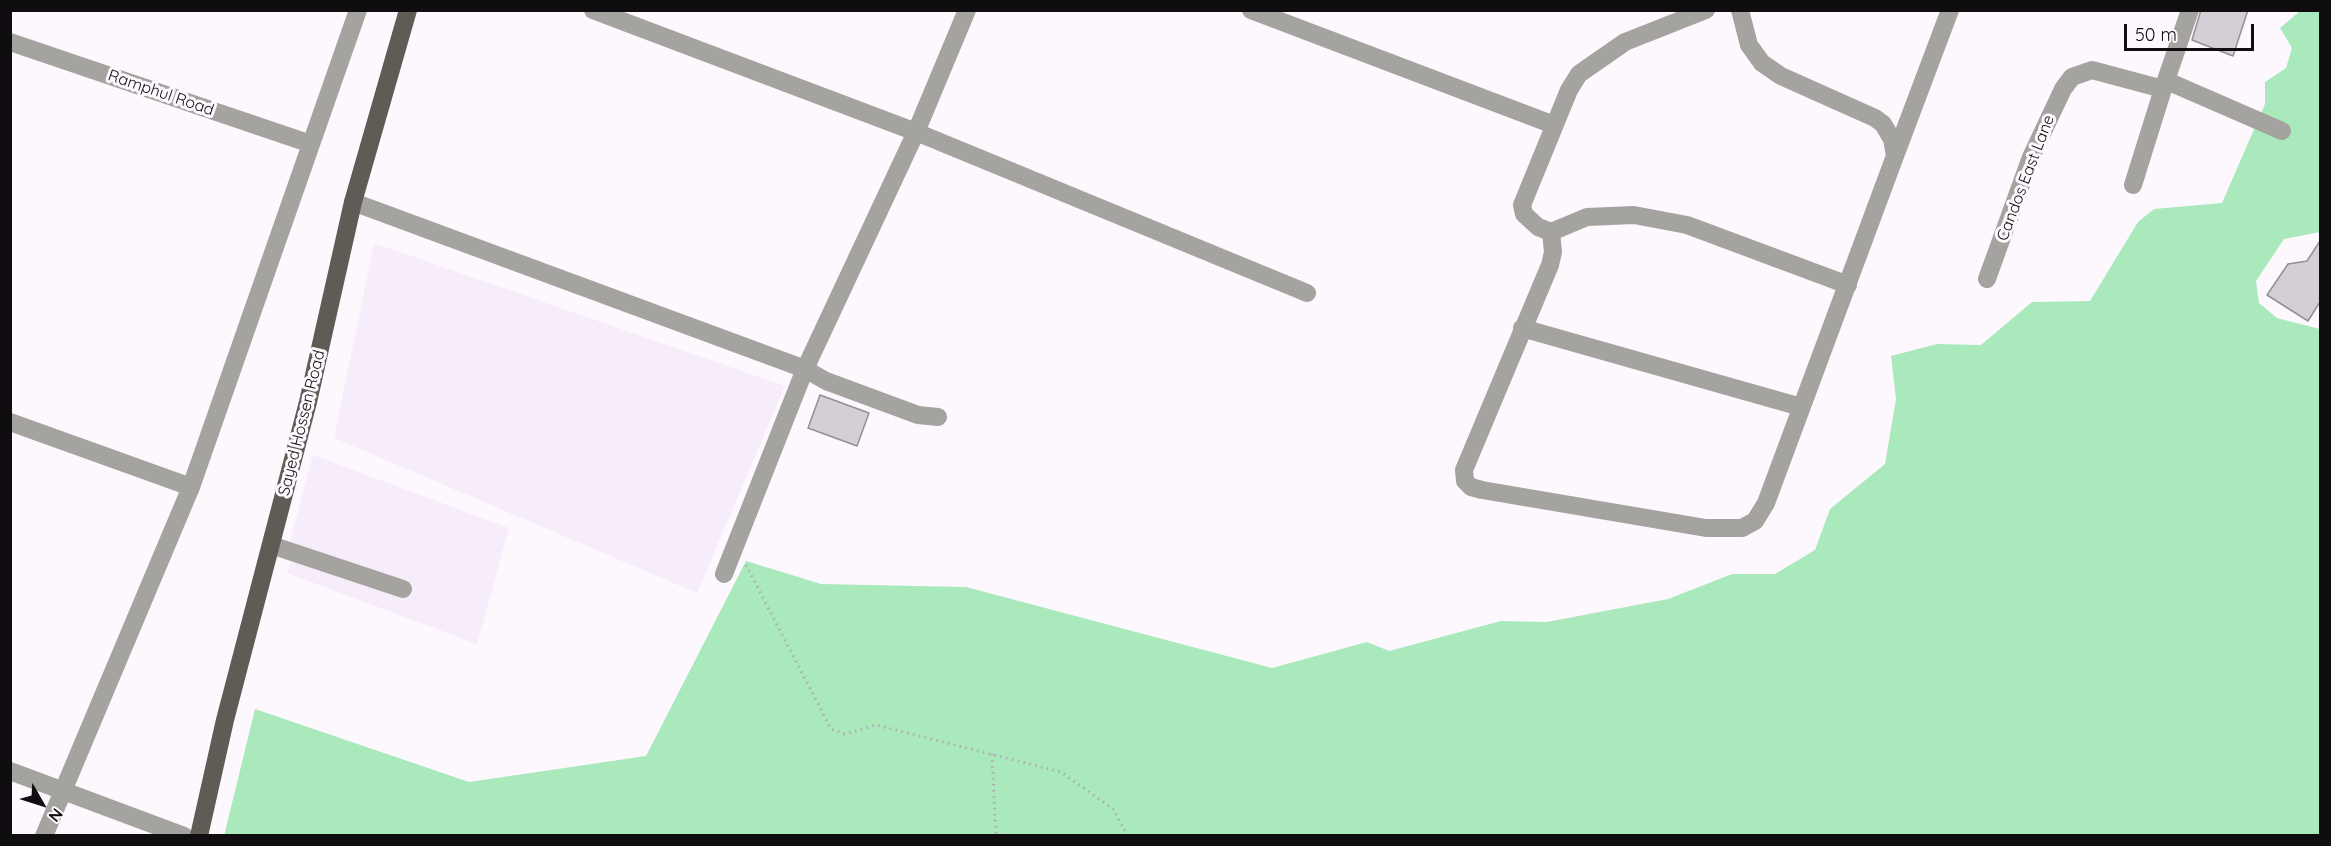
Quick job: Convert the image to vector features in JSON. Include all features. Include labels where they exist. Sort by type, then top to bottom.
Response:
[{"type":"main road","name":"Sayed Hossen Road","points":[[199,836],[225,720],[308,402],[353,202],[408,10]]},
{"type":"street","points":[[44,836],[191,488],[358,10]]},
{"type":"street","points":[[594,10],[916,132],[1307,293]]},
{"type":"street","points":[[724,574],[805,369],[916,132],[967,10]]},
{"type":"street","points":[[1251,10],[1554,125]]},
{"type":"street","points":[[1706,10],[1625,42],[1598,59],[1579,75],[1554,125],[1522,205],[1528,221],[1551,232],[1587,217],[1634,215],[1687,225],[1848,285]]},
{"type":"street","points":[[1740,10],[1749,45],[1762,63],[1781,76],[1875,118],[1883,124],[1892,139],[1895,156]]},
{"type":"street","points":[[1551,232],[1553,252],[1551,265],[1522,328],[1464,470],[1465,481],[1471,488],[1706,528],[1742,528],[1755,521],[1766,503],[1950,10]]},
{"type":"street","points":[[2133,185],[2190,10]]},
{"type":"street","name":"Ramphul Road","points":[[10,42],[311,144]]},
{"type":"street","name":"Candos East Lane","points":[[1987,279],[2031,157],[2063,89],[2072,77],[2092,70],[2165,85],[2282,131]]},
{"type":"street","points":[[353,202],[805,369],[826,381],[877,400],[918,415],[938,417]]},
{"type":"street","points":[[1522,328],[1800,407]]},
{"type":"street","points":[[10,422],[191,488]]},
{"type":"street","points":[[271,545],[403,589]]},
{"type":"street","points":[[10,771],[184,836]]},
{"type":"path","points":[[735,545],[831,729],[845,734],[876,725],[1061,772],[1113,809],[1128,836]]},
{"type":"path","points":[[992,754],[996,836]]},
{"type":"shaded area","points":[[374,243],[785,386],[697,593],[334,438]]},
{"type":"shaded area","points":[[313,455],[509,528],[477,644],[287,573],[298,545],[290,541]]},
{"type":"green space","points":[[2300,11],[2320,11],[2320,232],[2284,239],[2256,281],[2259,303],[2277,318],[2320,329],[2320,835],[224,836],[255,709],[469,782],[646,756],[746,561],[821,584],[966,587],[1272,668],[1367,642],[1389,651],[1501,621],[1547,622],[1668,599],[1732,574],[1775,574],[1815,550],[1830,509],[1885,464],[1896,399],[1891,356],[1937,344],[1981,345],[2032,302],[2090,301],[2138,222],[2154,209],[2222,203],[2265,104],[2265,82],[2286,68],[2292,48],[2280,28]]},
{"type":"building","points":[[2201,10],[2248,10],[2233,56],[2192,40]]},
{"type":"building","points":[[2320,241],[2320,302],[2308,321],[2267,295],[2288,264],[2307,261]]},
{"type":"building","points":[[820,395],[869,413],[857,446],[808,428]]}]
